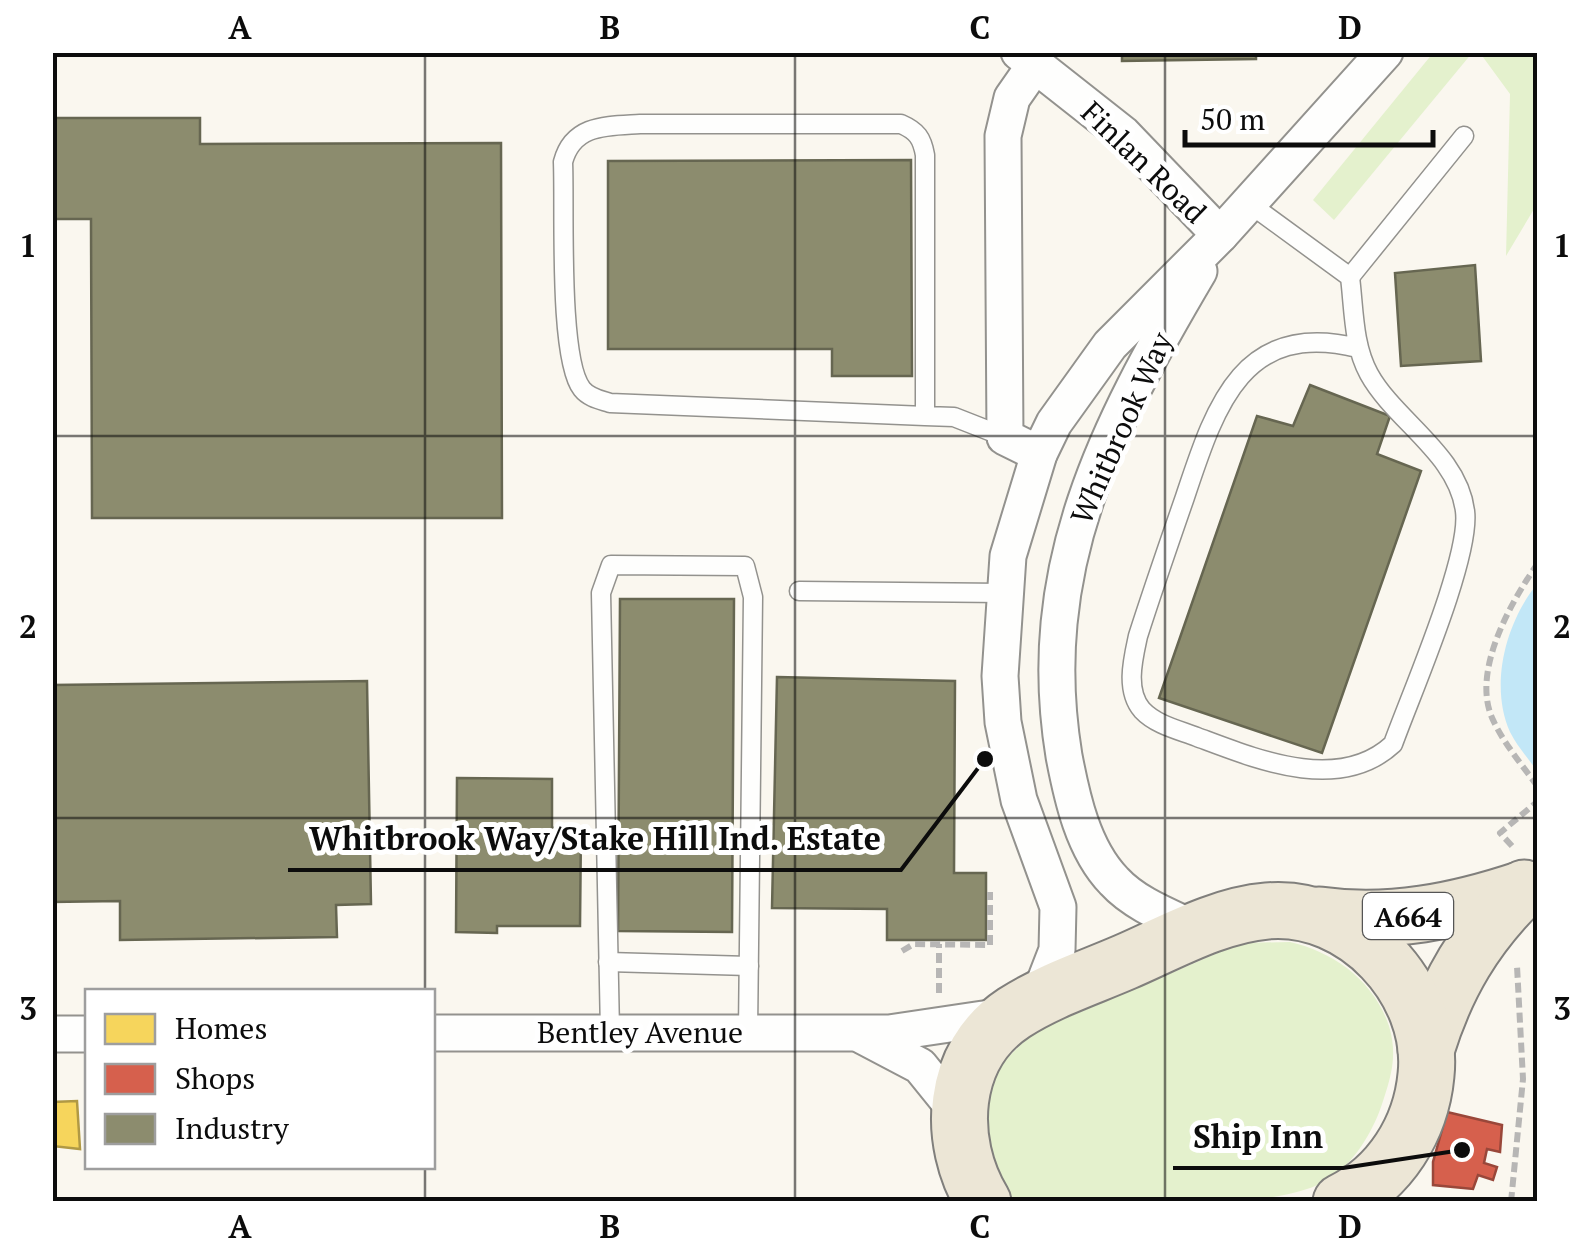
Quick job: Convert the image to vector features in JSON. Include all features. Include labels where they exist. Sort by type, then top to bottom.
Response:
[{"type":"main road","name":"A664","points":[[1291,911],[1338,918],[1416,915],[1478,904],[1524,871]]},
{"type":"main road","name":"A664","points":[[1426,1050],[1440,1004],[1461,962],[1524,871]]},
{"type":"main road","points":[[963,1169],[976,1055],[1024,1007],[1239,916],[1291,911],[1325,920],[1356,935],[1383,957],[1404,984],[1419,1016],[1426,1050],[1424,1095],[1399,1153],[1376,1179],[1341,1202]]},
{"type":"main road","points":[[1414,1124],[1414,1202]]},
{"type":"street","name":"Whitbrook Way","points":[[1024,1007],[1057,950],[1059,920],[1054,886],[1034,842],[1010,763],[1000,676],[1004,593],[1017,518],[1038,454],[1054,423],[1110,345],[1250,204],[1385,52]]},
{"type":"street","name":"Finlan Road","points":[[1027,59],[1123,134],[1220,235]]},
{"type":"street","points":[[1027,59],[1003,136],[1005,437],[1038,454]]},
{"type":"street","name":"Whitbrook Way","points":[[1198,931],[1128,894],[1098,860],[1070,785],[1055,675],[1056,626],[1074,530],[1090,482],[1162,334],[1220,235]]},
{"type":"street","name":"Bentley Avenue","points":[[435,1033],[930,1030],[1024,1007]]},
{"type":"street","points":[[848,1032],[900,1052],[932,1077],[963,1169]]},
{"type":"street","points":[[52,1034],[85,1034]]},
{"type":"lane","points":[[925,416],[926,154],[913,129],[901,124],[640,124],[600,127],[572,141],[564,162],[568,326],[582,390],[610,403],[954,418],[1005,437]]},
{"type":"lane","points":[[1358,348],[1331,341],[1296,342],[1249,368],[1225,394],[1212,414],[1131,667],[1136,700],[1160,723],[1246,755],[1314,770],[1361,764],[1378,758],[1392,744],[1462,550],[1466,514],[1461,493],[1448,470],[1370,377],[1358,348],[1350,277],[1464,136]]},
{"type":"lane","points":[[1250,204],[1350,277]]},
{"type":"lane","points":[[610,1032],[601,593],[611,565],[745,566],[752,597],[748,1032]]},
{"type":"lane","points":[[800,591],[1004,593]]},
{"type":"lane","points":[[608,962],[749,966]]},
{"type":"path","points":[[1538,563],[1498,629],[1488,676],[1492,719],[1538,787]]},
{"type":"path","points":[[1524,871],[1500,832],[1538,801]]},
{"type":"path","points":[[902,951],[914,944],[990,945],[990,892]]},
{"type":"path","points":[[939,944],[940,980]]},
{"type":"path","points":[[1511,1202],[1524,1078],[1517,966]]},
{"type":"green space","points":[[1433,53],[1472,53],[1334,220],[1313,200]]},
{"type":"green space","points":[[1480,53],[1537,53],[1537,204],[1506,256],[1510,94]]},
{"type":"green space","points":[[1290,942],[1337,961],[1363,982],[1382,1010],[1392,1037],[1393,1057],[1385,1096],[1367,1137],[1346,1165],[1329,1179],[1302,1191],[1266,1198],[1177,1204],[1013,1201],[989,1172],[982,1129],[993,1072],[1034,1032],[1241,943]]},
{"type":"water","points":[[1537,584],[1537,771],[1510,732],[1504,714],[1501,675],[1509,635]]},
{"type":"building: Homes","points":[[77,1101],[80,1149],[52,1146],[52,1102]]},
{"type":"building: Shops","points":[[1447,1112],[1502,1125],[1500,1152],[1487,1149],[1484,1163],[1497,1167],[1493,1180],[1478,1175],[1473,1189],[1433,1185],[1433,1162]]},
{"type":"building: Industry","points":[[1122,52],[1256,52],[1256,59],[1122,61]]},
{"type":"building: Industry","points":[[52,118],[200,118],[200,144],[501,143],[502,518],[92,518],[91,219],[52,219]]},
{"type":"building: Industry","points":[[911,160],[912,376],[832,376],[832,349],[608,349],[608,161]]},
{"type":"building: Industry","points":[[1475,265],[1481,361],[1401,366],[1395,273]]},
{"type":"building: Industry","points":[[1310,385],[1390,416],[1377,454],[1421,471],[1322,753],[1159,698],[1257,416],[1293,426]]},
{"type":"building: Industry","points":[[620,599],[734,599],[732,932],[618,931]]},
{"type":"building: Industry","points":[[777,677],[955,681],[954,873],[986,873],[986,940],[887,940],[887,909],[772,908]]},
{"type":"building: Industry","points":[[367,681],[371,904],[336,905],[337,937],[120,940],[120,901],[52,902],[52,685]]},
{"type":"building: Industry","points":[[457,778],[552,779],[552,828],[581,828],[580,926],[497,926],[497,933],[456,932]]},
{"type":"place","name":"Whitbrook Way/Stake Hill Ind. Estate","points":[[985,759]]},
{"type":"place","name":"Ship Inn","points":[[1462,1150]]}]
